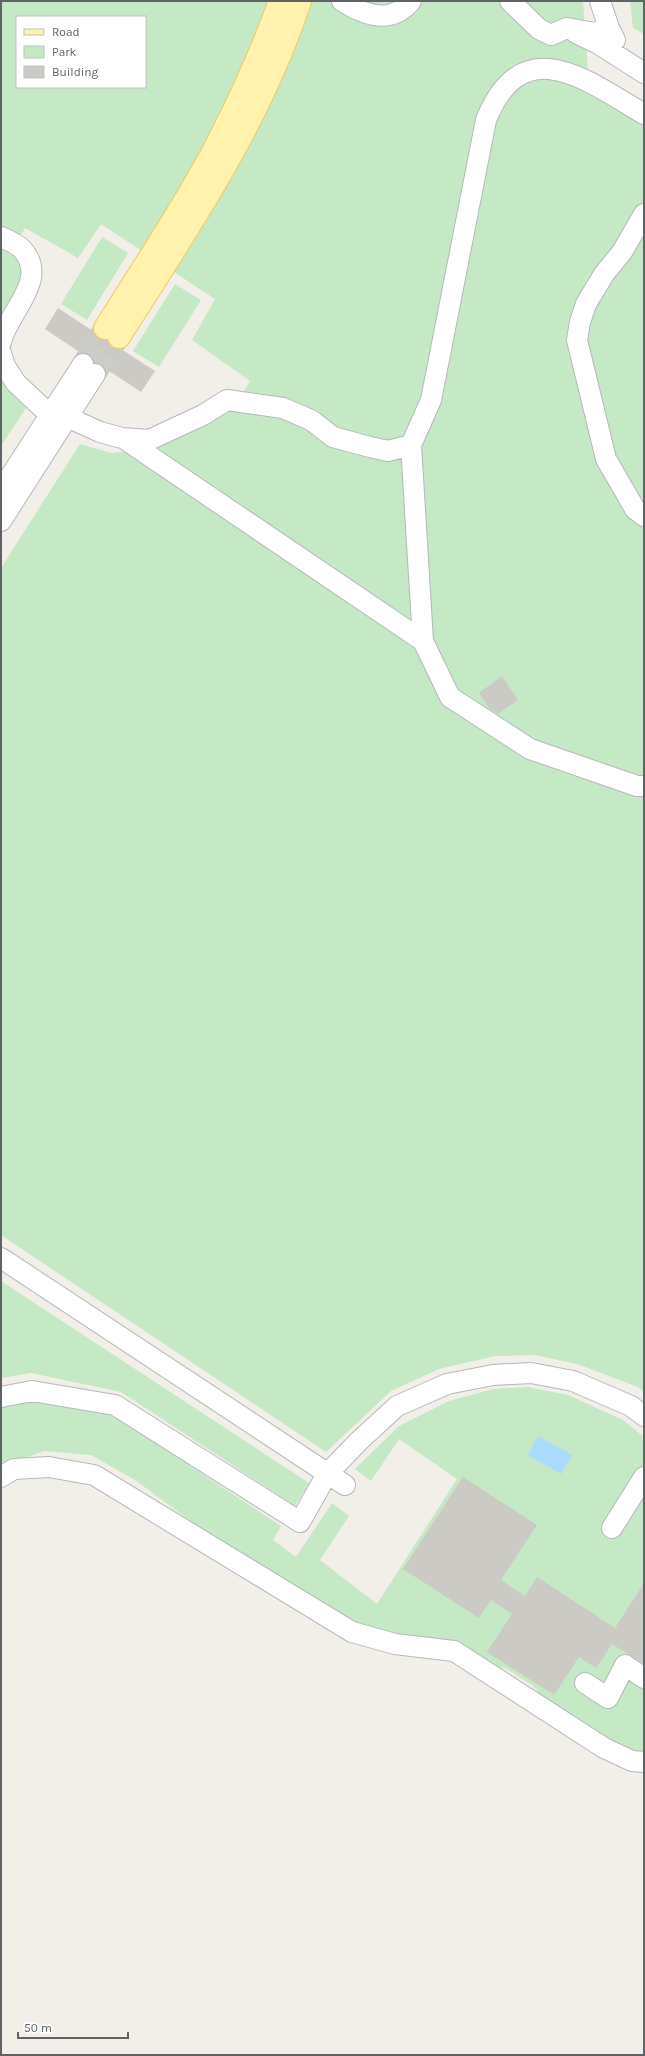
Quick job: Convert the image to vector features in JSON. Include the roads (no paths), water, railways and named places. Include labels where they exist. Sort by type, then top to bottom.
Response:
[{"type":"main road","points":[[280,1],[266,38],[218,141],[112,332],[193,222],[236,149],[266,90],[300,1]]},
{"type":"street","points":[[342,1],[370,15],[385,16],[395,14],[406,7],[411,1]]},
{"type":"street","points":[[510,1],[540,30],[551,35],[567,28],[595,33],[609,28]]},
{"type":"street","points":[[600,1],[609,28],[620,47],[630,54],[644,60]]},
{"type":"street","points":[[567,28],[597,43],[644,73]]},
{"type":"street","points":[[644,114],[592,83],[559,70],[546,68],[524,73],[512,80],[496,98],[486,120],[431,400],[411,446],[423,641],[450,697],[530,748],[637,786],[644,786]]},
{"type":"street","points":[[644,214],[622,252],[604,274],[586,304],[580,322],[577,340],[606,459],[635,509],[644,516]]},
{"type":"street","points":[[1,236],[21,248],[30,259],[32,277],[27,293],[4,329],[1,342]]},
{"type":"street","points":[[1,353],[5,366],[16,383],[59,416],[100,432],[122,438],[149,440],[203,415],[227,400],[283,408],[311,420],[333,437],[370,448],[388,451],[411,446]]},
{"type":"street","points":[[1,521],[59,416],[89,369]]},
{"type":"street","points":[[1,491],[59,416]]},
{"type":"street","points":[[122,438],[423,641]]},
{"type":"street","points":[[1,1258],[344,1485]]},
{"type":"street","points":[[1,1397],[32,1391],[115,1405],[300,1522],[327,1474],[397,1406],[447,1384],[493,1375],[531,1374],[573,1381],[631,1406],[644,1416]]},
{"type":"street","points":[[1,1477],[14,1469],[50,1467],[94,1475],[352,1632],[396,1644],[454,1651],[604,1748],[632,1761],[644,1762]]},
{"type":"street","points":[[612,1528],[644,1477]]},
{"type":"street","points":[[585,1683],[608,1698],[625,1665],[644,1678]]},
{"type":"water","points":[[538,1436],[572,1455],[561,1474],[528,1455]]},
{"type":"tunnel","points":[[83,364],[105,328]]},
{"type":"tunnel","points":[[95,374],[119,337]]}]
